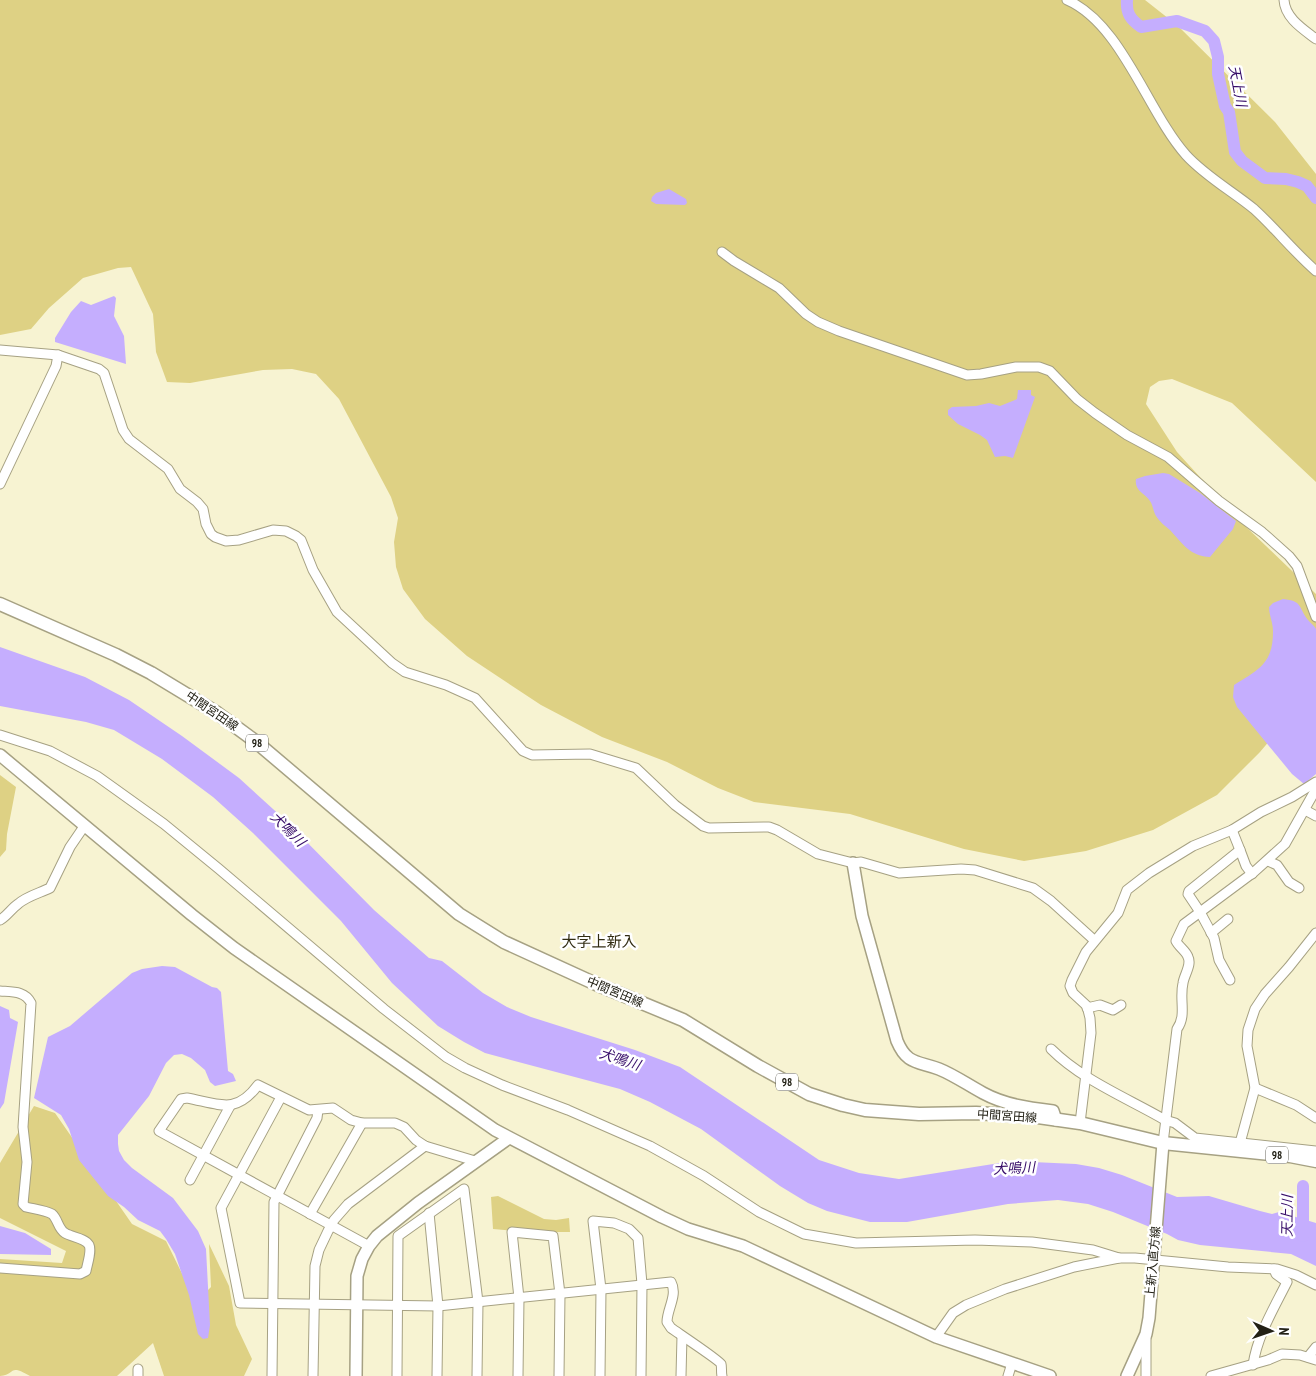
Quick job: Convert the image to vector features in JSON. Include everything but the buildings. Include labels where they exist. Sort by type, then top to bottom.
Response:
[{"type":"main road","name":"中間宮田線","points":[[0,604],[130,662],[166,681],[217,713],[255,741],[459,914],[504,942],[596,984],[683,1020],[758,1066],[809,1094],[865,1110],[918,1114],[976,1113],[1080,1123],[1162,1149],[1290,1156],[1316,1160]]},
{"type":"street","points":[[1067,0],[1089,12],[1099,23],[1123,56],[1172,137],[1186,155],[1199,168],[1270,224],[1300,257],[1316,271]]},
{"type":"street","points":[[1284,0],[1284,6],[1298,26],[1316,39]]},
{"type":"street","points":[[722,252],[779,288],[806,314],[818,322],[839,331],[967,374],[981,374],[1016,367],[1040,368],[1050,371],[1077,399],[1094,413],[1168,457],[1219,501],[1262,532],[1289,556],[1297,566],[1316,617]]},
{"type":"street","points":[[0,350],[58,355],[99,369],[104,373],[123,430],[129,439],[168,469],[180,489],[197,502],[203,509],[206,524],[211,534],[226,541],[239,540],[273,530],[286,531],[296,536],[300,540],[313,570],[337,612],[392,663],[405,672],[446,685],[475,698],[523,751],[532,755],[590,754],[636,768],[676,805],[703,826],[709,828],[769,827],[818,854],[861,862],[898,873],[961,869],[975,870],[1033,888],[1051,900],[1094,940]]},
{"type":"street","points":[[0,484],[56,366],[58,355]]},
{"type":"street","points":[[0,734],[36,745],[58,755],[96,776],[164,824],[220,869],[384,1009],[465,1068],[650,1146],[704,1176],[759,1212],[804,1234],[856,1243],[975,1240],[1032,1242],[1094,1250],[1119,1258]]},
{"type":"street","points":[[0,754],[234,948],[495,1130],[688,1229],[743,1246],[936,1337],[1050,1376]]},
{"type":"street","points":[[1080,1123],[1091,1033],[1090,1018],[1087,1008],[1070,986],[1086,952],[1118,913],[1127,890],[1194,846],[1232,830],[1316,782]]},
{"type":"street","points":[[1162,1149],[1177,1029],[1182,1021],[1181,994],[1189,964],[1189,957],[1176,941],[1184,924],[1252,874],[1284,844],[1316,789]]},
{"type":"street","points":[[1305,810],[1316,816]]},
{"type":"street","points":[[0,920],[18,904],[50,888],[70,847],[85,826]]},
{"type":"street","points":[[1232,830],[1246,866],[1252,874]]},
{"type":"street","points":[[1230,980],[1219,960],[1211,933],[1188,891],[1240,850]]},
{"type":"street","points":[[1268,861],[1277,865],[1289,882],[1299,888]]},
{"type":"street","points":[[853,862],[862,916],[901,1050],[908,1058],[920,1064],[939,1069],[996,1099],[1023,1107],[1054,1111],[1056,1120]]},
{"type":"street","points":[[1211,933],[1228,919]]},
{"type":"street","points":[[1240,1143],[1255,1088],[1247,1046],[1248,1030],[1256,1009],[1265,994],[1290,967],[1316,933]]},
{"type":"street","points":[[0,991],[20,993],[28,997],[32,1003],[22,1127],[26,1162],[23,1204],[26,1207],[50,1213],[61,1230],[86,1241],[90,1249],[86,1271],[80,1274],[0,1268]]},
{"type":"street","points":[[1087,1008],[1100,1005],[1112,1010],[1121,1005]]},
{"type":"street","points":[[1050,1049],[1086,1075],[1165,1120],[1175,1122],[1195,1138],[1316,1151]]},
{"type":"street","points":[[369,1246],[159,1131],[181,1099],[187,1098],[230,1106],[238,1104],[250,1095],[258,1085],[309,1110],[333,1108],[351,1120],[362,1123],[395,1123],[404,1127],[416,1140],[425,1146],[475,1161]]},
{"type":"street","points":[[1255,1088],[1296,1105],[1316,1118]]},
{"type":"street","points":[[281,1096],[220,1213],[240,1304],[438,1306],[671,1282],[674,1287],[667,1322],[671,1328],[708,1355],[718,1359],[721,1364],[722,1376]]},
{"type":"street","points":[[190,1180],[230,1106]]},
{"type":"street","points":[[272,1376],[274,1202],[316,1118],[318,1110]]},
{"type":"street","points":[[310,1214],[362,1123]]},
{"type":"street","points":[[356,1376],[357,1276],[362,1259],[369,1246],[377,1236],[418,1203],[509,1138]]},
{"type":"street","points":[[313,1376],[316,1266],[319,1250],[331,1225],[348,1204],[425,1146]]},
{"type":"street","name":"上新入直方線","points":[[1127,1376],[1146,1334],[1162,1149]]},
{"type":"street","points":[[397,1376],[398,1236],[464,1189],[478,1302],[477,1376]]},
{"type":"street","points":[[429,1213],[438,1306],[437,1376]]},
{"type":"street","points":[[600,1376],[602,1289],[593,1221],[614,1223],[629,1229],[638,1238],[642,1284],[641,1376]]},
{"type":"street","points":[[518,1376],[519,1298],[512,1232],[553,1236],[560,1294],[559,1376]]},
{"type":"street","points":[[936,1337],[953,1313],[966,1305],[1005,1289],[1074,1267],[1119,1258],[1154,1258],[1228,1267],[1274,1269],[1296,1275],[1316,1285]]},
{"type":"street","points":[[1253,1365],[1254,1356],[1266,1325],[1287,1282],[1276,1274],[1274,1269]]},
{"type":"street","points":[[1146,1334],[1146,1376]]},
{"type":"street","points":[[681,1376],[682,1336]]},
{"type":"street","points":[[1211,1376],[1253,1365],[1282,1354],[1312,1358],[1316,1347]]},
{"type":"street","points":[[1008,1376],[1012,1363]]},
{"type":"shaded area","points":[[0,0],[1145,0],[1178,26],[1275,122],[1316,174],[1316,482],[1232,403],[1172,379],[1159,381],[1150,387],[1146,404],[1177,452],[1241,522],[1316,594],[1316,685],[1260,752],[1217,795],[1153,830],[1086,851],[1024,861],[964,849],[850,814],[754,802],[718,788],[667,762],[602,737],[541,705],[467,656],[425,619],[403,589],[396,567],[394,542],[398,518],[391,497],[339,399],[316,374],[292,369],[263,370],[190,383],[167,382],[156,352],[153,314],[131,267],[118,268],[83,278],[49,308],[31,329],[0,335]]},
{"type":"shaded area","points":[[0,775],[16,787],[7,834],[6,850],[0,857]]},
{"type":"shaded area","points":[[34,1106],[55,1113],[132,1224],[166,1241],[196,1302],[211,1287],[209,1244],[229,1286],[236,1325],[252,1359],[244,1376],[164,1376],[153,1343],[117,1376],[30,1376],[15,1370],[0,1376],[0,1259],[62,1263],[66,1251],[0,1218],[0,1163]]},
{"type":"shaded area","points":[[498,1196],[544,1219],[569,1218],[570,1232],[525,1232],[493,1229],[491,1197]]},
{"type":"water","points":[[669,189],[686,199],[687,203],[685,205],[656,204],[651,201],[656,193]]},
{"type":"water","points":[[114,296],[116,298],[114,316],[124,336],[126,364],[55,342],[55,338],[71,312],[81,301],[91,305]]},
{"type":"water","points":[[1018,390],[1031,390],[1031,395],[1035,397],[1013,458],[1005,456],[995,457],[987,440],[958,424],[948,415],[948,410],[952,407],[976,406],[989,403],[1000,406],[1017,399]]},
{"type":"water","points":[[1163,473],[1169,474],[1200,493],[1236,521],[1233,529],[1210,557],[1197,555],[1183,544],[1157,518],[1152,504],[1137,486],[1136,479]]},
{"type":"water","points":[[1283,599],[1297,603],[1316,629],[1316,774],[1304,784],[1292,774],[1237,707],[1233,697],[1234,685],[1258,669],[1268,658],[1271,651],[1273,631],[1269,607]]},
{"type":"water","name":"犬鳴川","points":[[0,647],[85,677],[129,700],[182,736],[239,778],[284,819],[374,910],[429,958],[442,961],[483,993],[507,1007],[531,1017],[635,1050],[680,1067],[819,1160],[859,1173],[899,1179],[1012,1161],[1076,1164],[1099,1168],[1177,1197],[1209,1196],[1260,1211],[1272,1214],[1279,1212],[1316,1223],[1316,1266],[1291,1254],[1200,1245],[1178,1240],[1113,1212],[1088,1204],[1058,1200],[1008,1204],[907,1222],[870,1222],[827,1211],[808,1203],[780,1186],[701,1129],[650,1102],[620,1089],[485,1053],[438,1026],[392,983],[341,921],[253,833],[213,797],[162,759],[114,730],[86,722],[0,706]]},
{"type":"water","points":[[162,966],[175,967],[217,988],[221,992],[228,1071],[233,1074],[236,1081],[215,1086],[210,1082],[205,1070],[191,1058],[182,1054],[174,1055],[166,1063],[149,1096],[118,1135],[118,1144],[119,1151],[124,1160],[132,1168],[173,1198],[198,1231],[206,1249],[210,1325],[208,1338],[203,1339],[198,1334],[189,1295],[175,1254],[166,1239],[160,1231],[138,1220],[108,1196],[79,1160],[69,1129],[61,1115],[34,1098],[48,1037],[70,1026],[132,973],[142,969]]},
{"type":"water","points":[[0,1006],[9,1010],[10,1018],[18,1022],[4,1103],[0,1109]]},
{"type":"water","points":[[0,1226],[25,1233],[51,1249],[51,1255],[0,1254]]},
{"type":"waterway","name":"天上川","points":[[1127,0],[1127,9],[1130,15],[1141,27],[1177,21],[1205,31],[1214,41],[1218,57],[1218,74],[1225,106],[1229,112],[1235,152],[1242,161],[1265,178],[1286,179],[1298,182],[1307,186],[1316,198]]},
{"type":"waterway","name":"天上川","points":[[1303,1186],[1303,1236]]},
{"type":"district","name":"大字上新入","points":[[599,942]]}]
